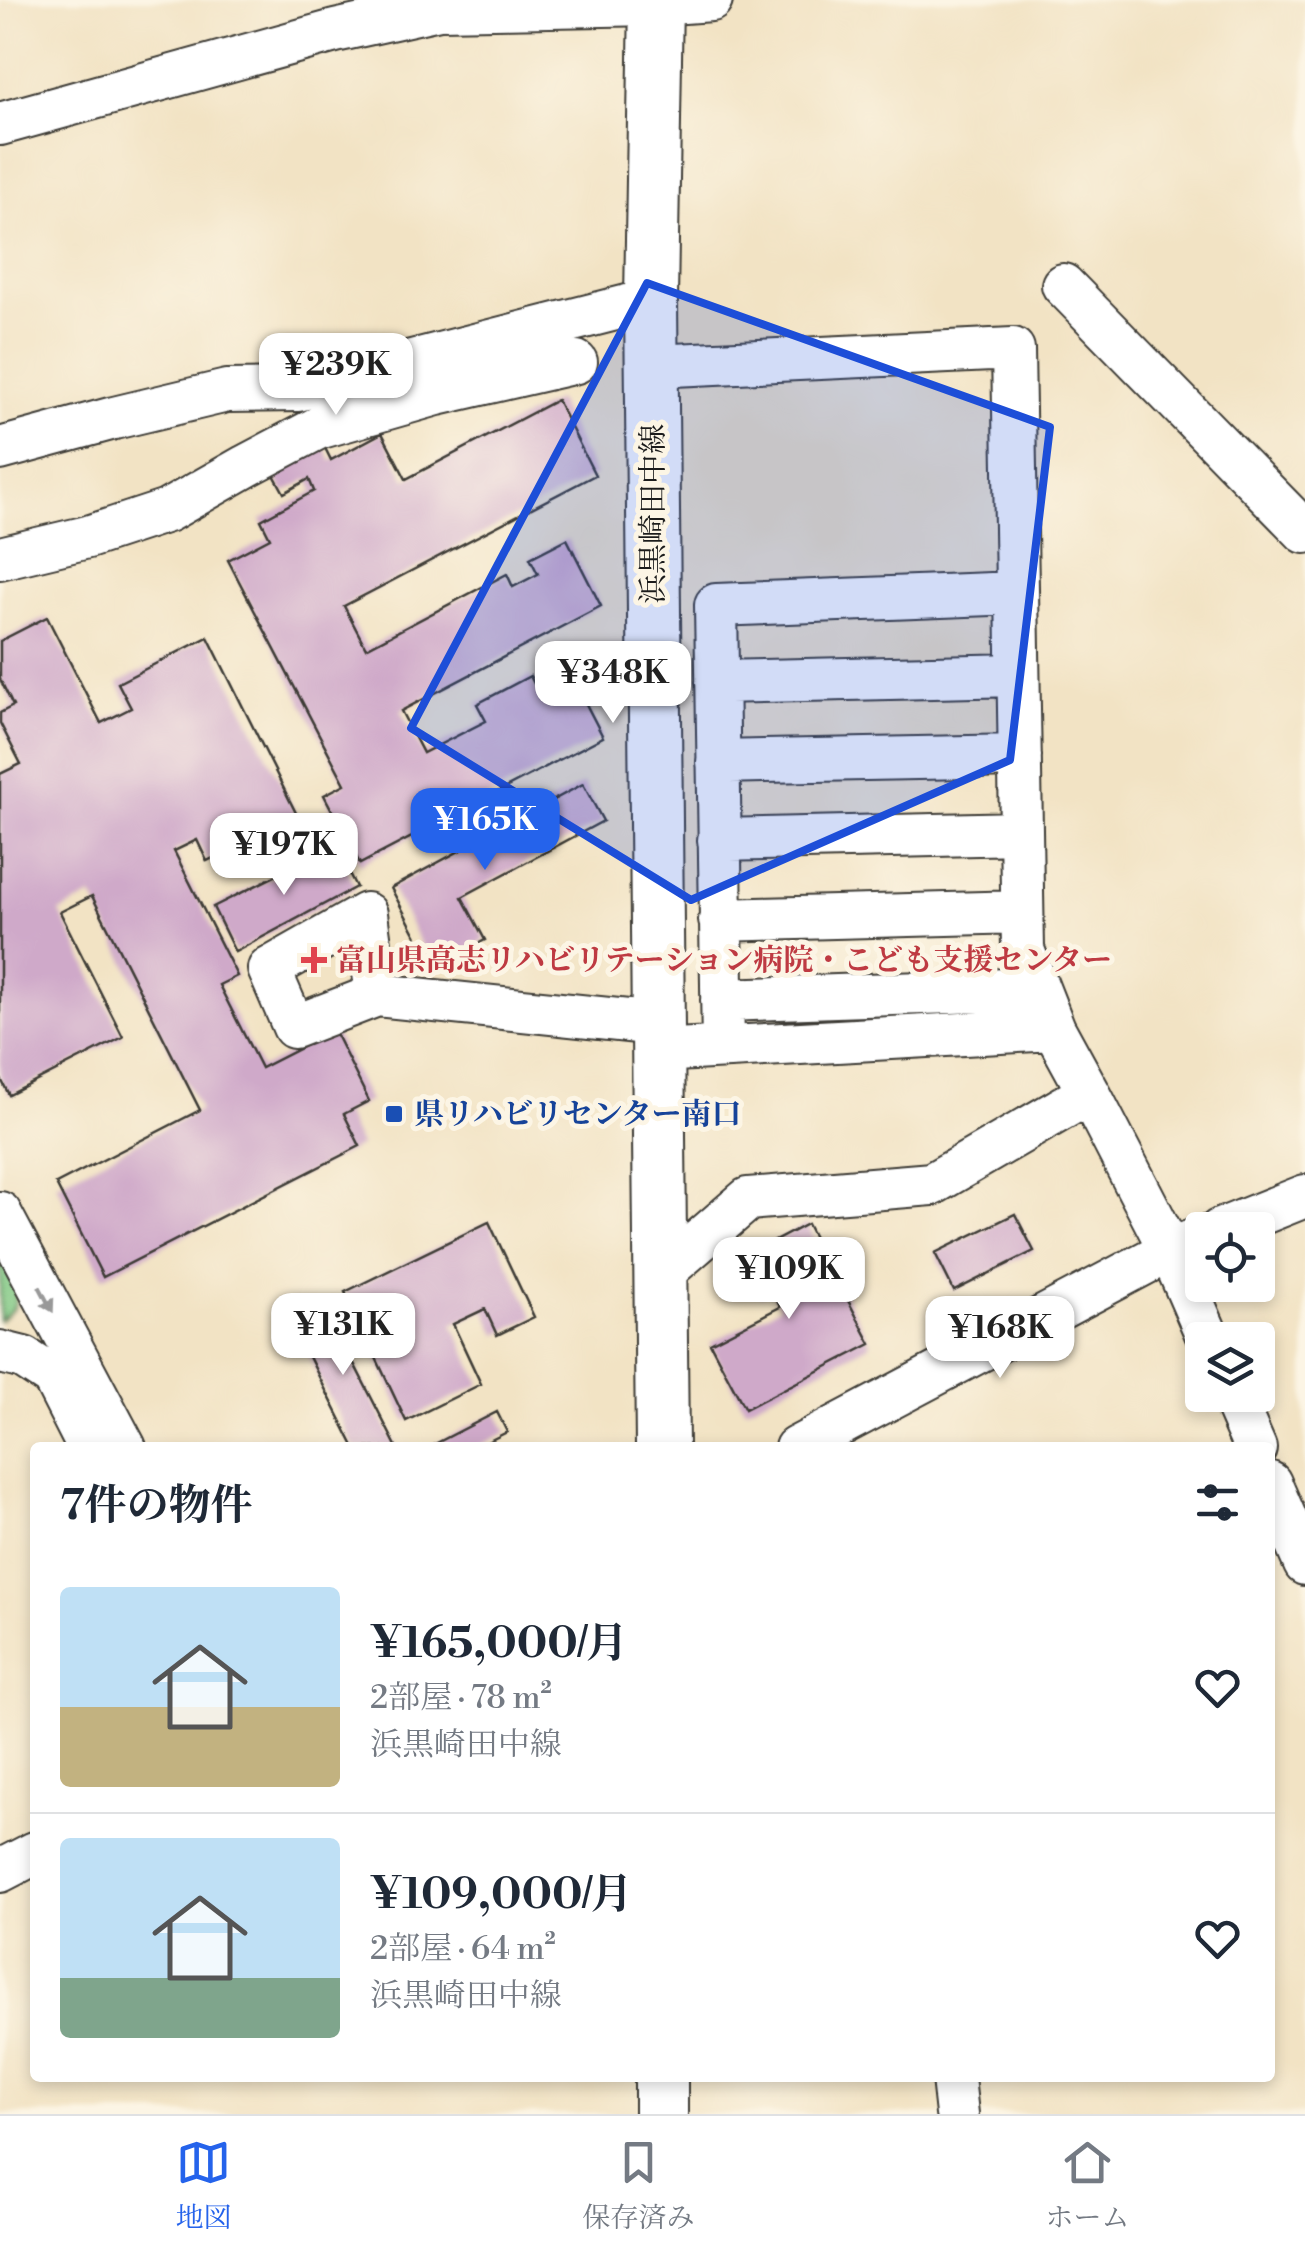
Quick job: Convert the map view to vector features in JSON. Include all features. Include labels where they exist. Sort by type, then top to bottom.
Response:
[{"type":"main road","name":"浜黒崎田中線","points":[[656,2],[651,300],[662,1442]]},
{"type":"main road","points":[[660,2114],[661,2082]]},
{"type":"street","points":[[0,124],[328,16],[438,8],[711,0]]},
{"type":"street","points":[[1062,285],[1305,532]]},
{"type":"street","points":[[0,448],[226,391],[298,390],[651,300]]},
{"type":"street","points":[[652,366],[1013,349],[1023,950],[1054,1029],[1089,1094],[1185,1241]]},
{"type":"street","points":[[0,558],[88,537],[167,511],[318,428],[436,394],[576,362]]},
{"type":"street","points":[[723,1047],[716,605],[1017,593]]},
{"type":"street","points":[[717,682],[1018,675]]},
{"type":"street","points":[[718,762],[1020,756]]},
{"type":"street","points":[[720,840],[1021,833]]},
{"type":"street","points":[[720,920],[1022,912]]},
{"type":"street","points":[[722,1000],[1038,989]]},
{"type":"street","points":[[377,995],[723,1047],[1054,1029]]},
{"type":"street","points":[[660,1276],[748,1198],[932,1184],[1089,1094]]},
{"type":"street","points":[[1265,1212],[1305,1196]]},
{"type":"street","points":[[0,1214],[122,1442]]},
{"type":"street","points":[[807,1442],[1185,1244]]},
{"type":"street","points":[[0,1352],[24,1358],[53,1377],[85,1442]]},
{"type":"street","points":[[1239,1412],[1252,1442]]},
{"type":"street","points":[[1275,1495],[1305,1564]]},
{"type":"street","points":[[0,1870],[30,1855]]},
{"type":"street","points":[[953,2082],[957,2114]]},
{"type":"highlighted area","points":[[647,283],[1050,427],[1010,760],[691,900],[411,728]]},
{"type":"green space","points":[[0,1244],[18,1285],[14,1308],[0,1321]]},
{"type":"building","points":[[557,400],[595,475],[344,606],[366,648],[507,574],[513,587],[538,574],[530,558],[567,539],[601,606],[401,711],[423,753],[486,721],[477,704],[530,676],[539,693],[572,677],[603,737],[360,864],[324,795],[345,784],[228,560],[270,538],[261,520],[314,491],[309,479],[284,493],[271,469],[322,442],[331,460],[382,433],[406,479]]},
{"type":"building","points":[[47,617],[101,723],[131,708],[118,683],[208,637],[297,815],[207,861],[197,840],[174,851],[237,976],[219,985],[261,1068],[334,1031],[369,1101],[344,1114],[360,1146],[103,1277],[56,1184],[200,1110],[92,896],[60,912],[123,1037],[9,1095],[0,1077],[0,774],[21,764],[0,723],[0,713],[13,706],[0,679],[0,641]]},
{"type":"building","points":[[583,784],[603,821],[462,897],[485,940],[433,967],[391,888]]},
{"type":"building","points":[[335,846],[356,887],[235,952],[213,907]]},
{"type":"building","points":[[1015,1214],[1034,1251],[954,1291],[935,1253]]},
{"type":"building","points":[[489,1222],[534,1317],[497,1335],[485,1309],[453,1324],[481,1384],[406,1421],[345,1292]]},
{"type":"building","points":[[807,1224],[828,1265],[803,1279],[809,1290],[835,1276],[871,1344],[745,1409],[710,1343],[780,1307],[772,1291],[760,1296],[741,1259]]},
{"type":"building","points":[[336,1303],[352,1333],[341,1338],[394,1442],[352,1442],[293,1325]]},
{"type":"building","points":[[497,1412],[507,1432],[487,1442],[439,1442]]},
{"type":"place","name":"富山県高志リハビリテーション病院・こども支援センター","points":[[314,960]]},
{"type":"place","name":"県リハビリセンター南口","points":[[394,1114]]}]
